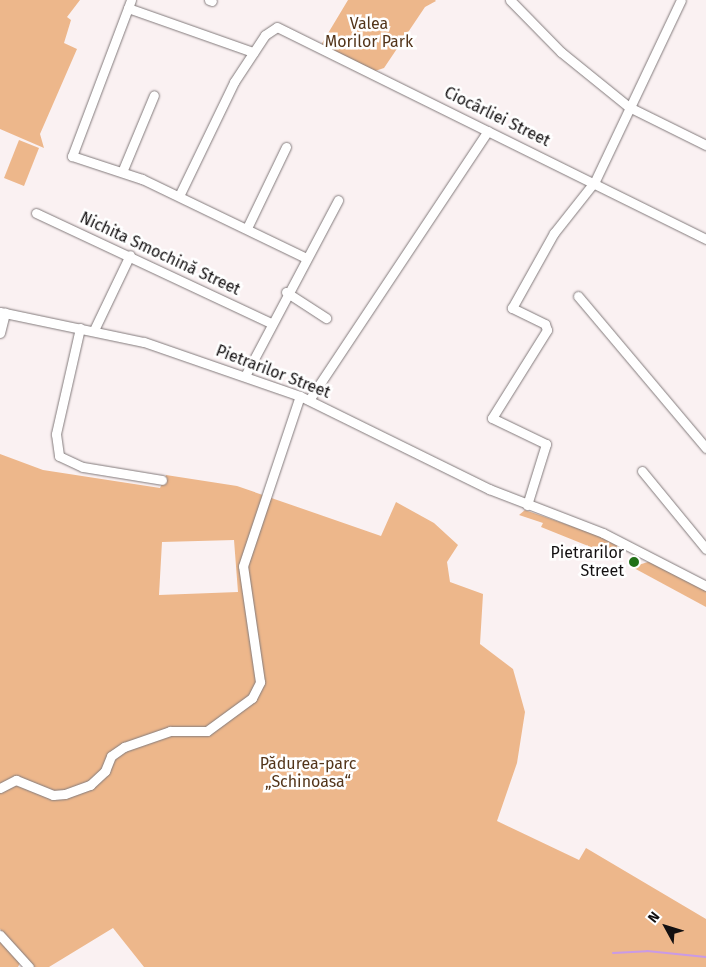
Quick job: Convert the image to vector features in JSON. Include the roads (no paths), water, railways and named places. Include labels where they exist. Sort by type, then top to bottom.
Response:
[{"type":"street","points":[[510,0],[561,52],[628,107],[706,145]]},
{"type":"street","points":[[527,505],[546,444],[492,418],[547,330],[545,324],[512,308],[554,233],[595,181],[628,107],[681,0]]},
{"type":"street","points":[[179,196],[253,52],[130,4],[72,156],[122,172],[179,196],[306,258]]},
{"type":"street","name":"Ciocârliei Street","points":[[253,52],[274,28],[595,181],[706,239]]},
{"type":"street","points":[[122,172],[154,95]]},
{"type":"street","points":[[309,400],[488,131]]},
{"type":"street","points":[[247,228],[286,147]]},
{"type":"street","points":[[245,376],[286,292],[338,200]]},
{"type":"street","name":"Nichita Smochină Street","points":[[36,213],[130,255],[271,323]]},
{"type":"street","points":[[94,330],[130,255]]},
{"type":"street","points":[[286,292],[326,318]]},
{"type":"street","points":[[578,296],[706,448]]},
{"type":"street","points":[[0,333],[3,312]]},
{"type":"street","name":"Pietrarilor Street","points":[[3,312],[94,330],[245,376],[300,396],[527,505],[603,534],[706,586]]},
{"type":"street","points":[[80,328],[56,434],[59,456],[83,467],[162,480]]},
{"type":"street","points":[[0,788],[16,780],[53,795],[65,794],[90,784],[105,771],[111,756],[124,747],[170,731],[207,731],[252,698],[260,682],[242,566],[274,462],[300,396]]},
{"type":"street","points":[[642,471],[706,549]]},
{"type":"street","points":[[0,935],[29,967]]},
{"type":"waterway","points":[[613,953],[647,951],[706,957]]},
{"type":"place","name":"Pietrarilor Street","points":[[634,562]]},
{"type":"park label","name":"Valea Morilor Park","points":[[369,33]]},
{"type":"park label","name":"Pădurea-parc „Schinoasa“","points":[[308,773]]}]
